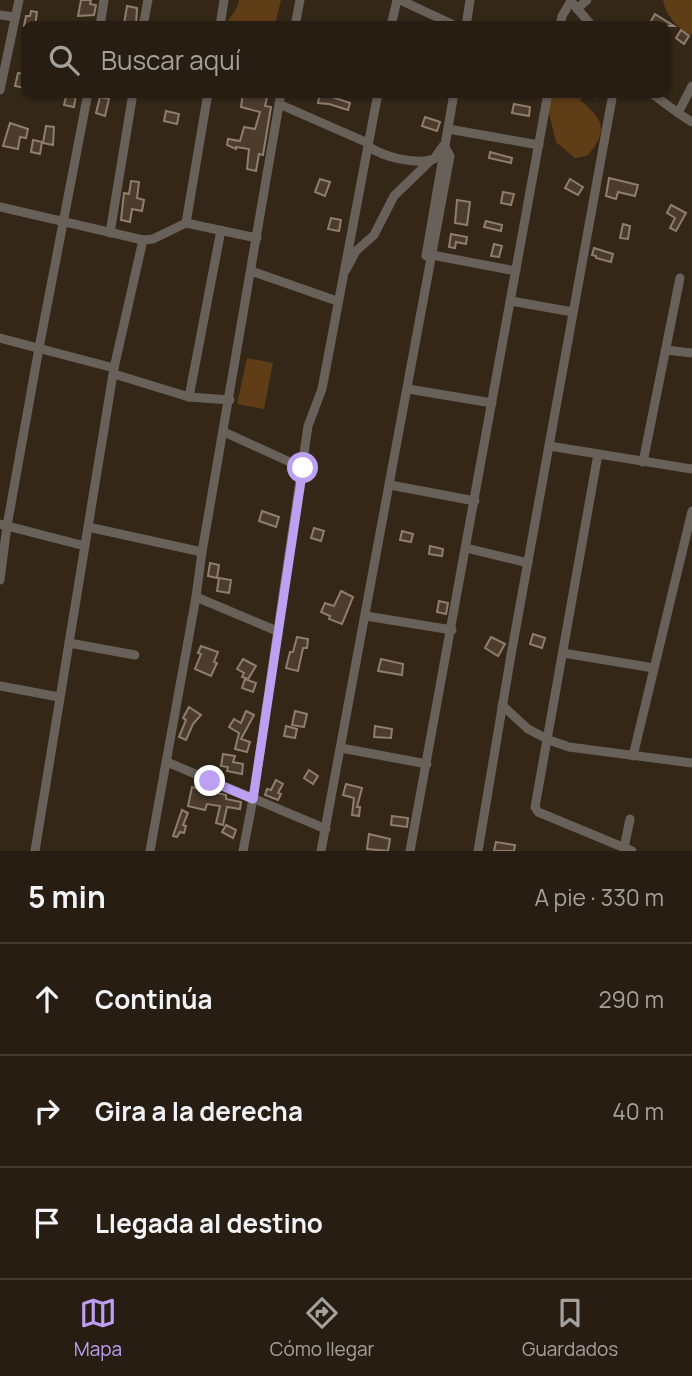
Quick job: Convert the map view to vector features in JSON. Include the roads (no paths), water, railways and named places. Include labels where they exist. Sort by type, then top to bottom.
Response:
[{"type":"street","points":[[0,90],[19,0]]},
{"type":"street","points":[[101,21],[104,0]]},
{"type":"street","points":[[144,21],[148,0]]},
{"type":"street","points":[[221,21],[224,0]]},
{"type":"street","points":[[296,21],[300,0]]},
{"type":"street","points":[[392,21],[398,0],[445,21]]},
{"type":"street","points":[[467,21],[470,0]]},
{"type":"street","points":[[561,21],[571,0],[588,21]]},
{"type":"street","points":[[577,9],[587,0]]},
{"type":"street","points":[[0,15],[15,17]]},
{"type":"street","points":[[678,113],[692,86]]},
{"type":"street","points":[[0,580],[3,525],[87,98]]},
{"type":"street","points":[[110,233],[131,98]]},
{"type":"street","points":[[186,223],[207,98]]},
{"type":"street","points":[[150,851],[225,432],[280,98]]},
{"type":"street","points":[[243,851],[309,419],[322,388],[377,98]]},
{"type":"street","points":[[363,631],[360,619],[453,98]]},
{"type":"street","points":[[410,851],[547,98]]},
{"type":"street","points":[[478,851],[612,98]]},
{"type":"street","points":[[658,98],[692,122]]},
{"type":"street","points":[[279,104],[368,144],[380,153],[430,161]]},
{"type":"street","points":[[342,278],[356,251],[374,235],[394,196],[437,156],[447,138]]},
{"type":"street","points":[[447,138],[539,145]]},
{"type":"street","points":[[334,851],[322,849],[450,156],[447,138]]},
{"type":"street","points":[[0,206],[143,240],[153,239],[186,223],[257,238]]},
{"type":"street","points":[[189,397],[221,230]]},
{"type":"street","points":[[35,851],[114,371],[143,240]]},
{"type":"street","points":[[432,255],[516,271]]},
{"type":"street","points":[[251,271],[337,301]]},
{"type":"street","points":[[643,462],[681,278]]},
{"type":"street","points":[[511,301],[572,312]]},
{"type":"street","points":[[0,338],[114,371],[189,397],[230,400]]},
{"type":"street","points":[[666,350],[692,353]]},
{"type":"street","points":[[408,389],[492,403]]},
{"type":"street","points":[[225,432],[303,468]]},
{"type":"street","points":[[549,446],[692,469]]},
{"type":"street","points":[[598,454],[536,810],[628,849],[630,819]]},
{"type":"street","points":[[390,485],[475,500]]},
{"type":"street","points":[[634,756],[692,511]]},
{"type":"street","points":[[3,525],[85,546]]},
{"type":"street","points":[[88,527],[202,552]]},
{"type":"street","points":[[466,548],[528,563]]},
{"type":"street","points":[[196,597],[277,631]]},
{"type":"street","points":[[366,616],[452,630]]},
{"type":"street","points":[[69,643],[135,655]]},
{"type":"street","points":[[563,653],[654,668]]},
{"type":"street","points":[[0,686],[60,697]]},
{"type":"street","points":[[502,705],[528,729],[569,747],[692,764]]},
{"type":"street","points":[[341,748],[427,764]]},
{"type":"street","points":[[167,762],[326,829]]}]
